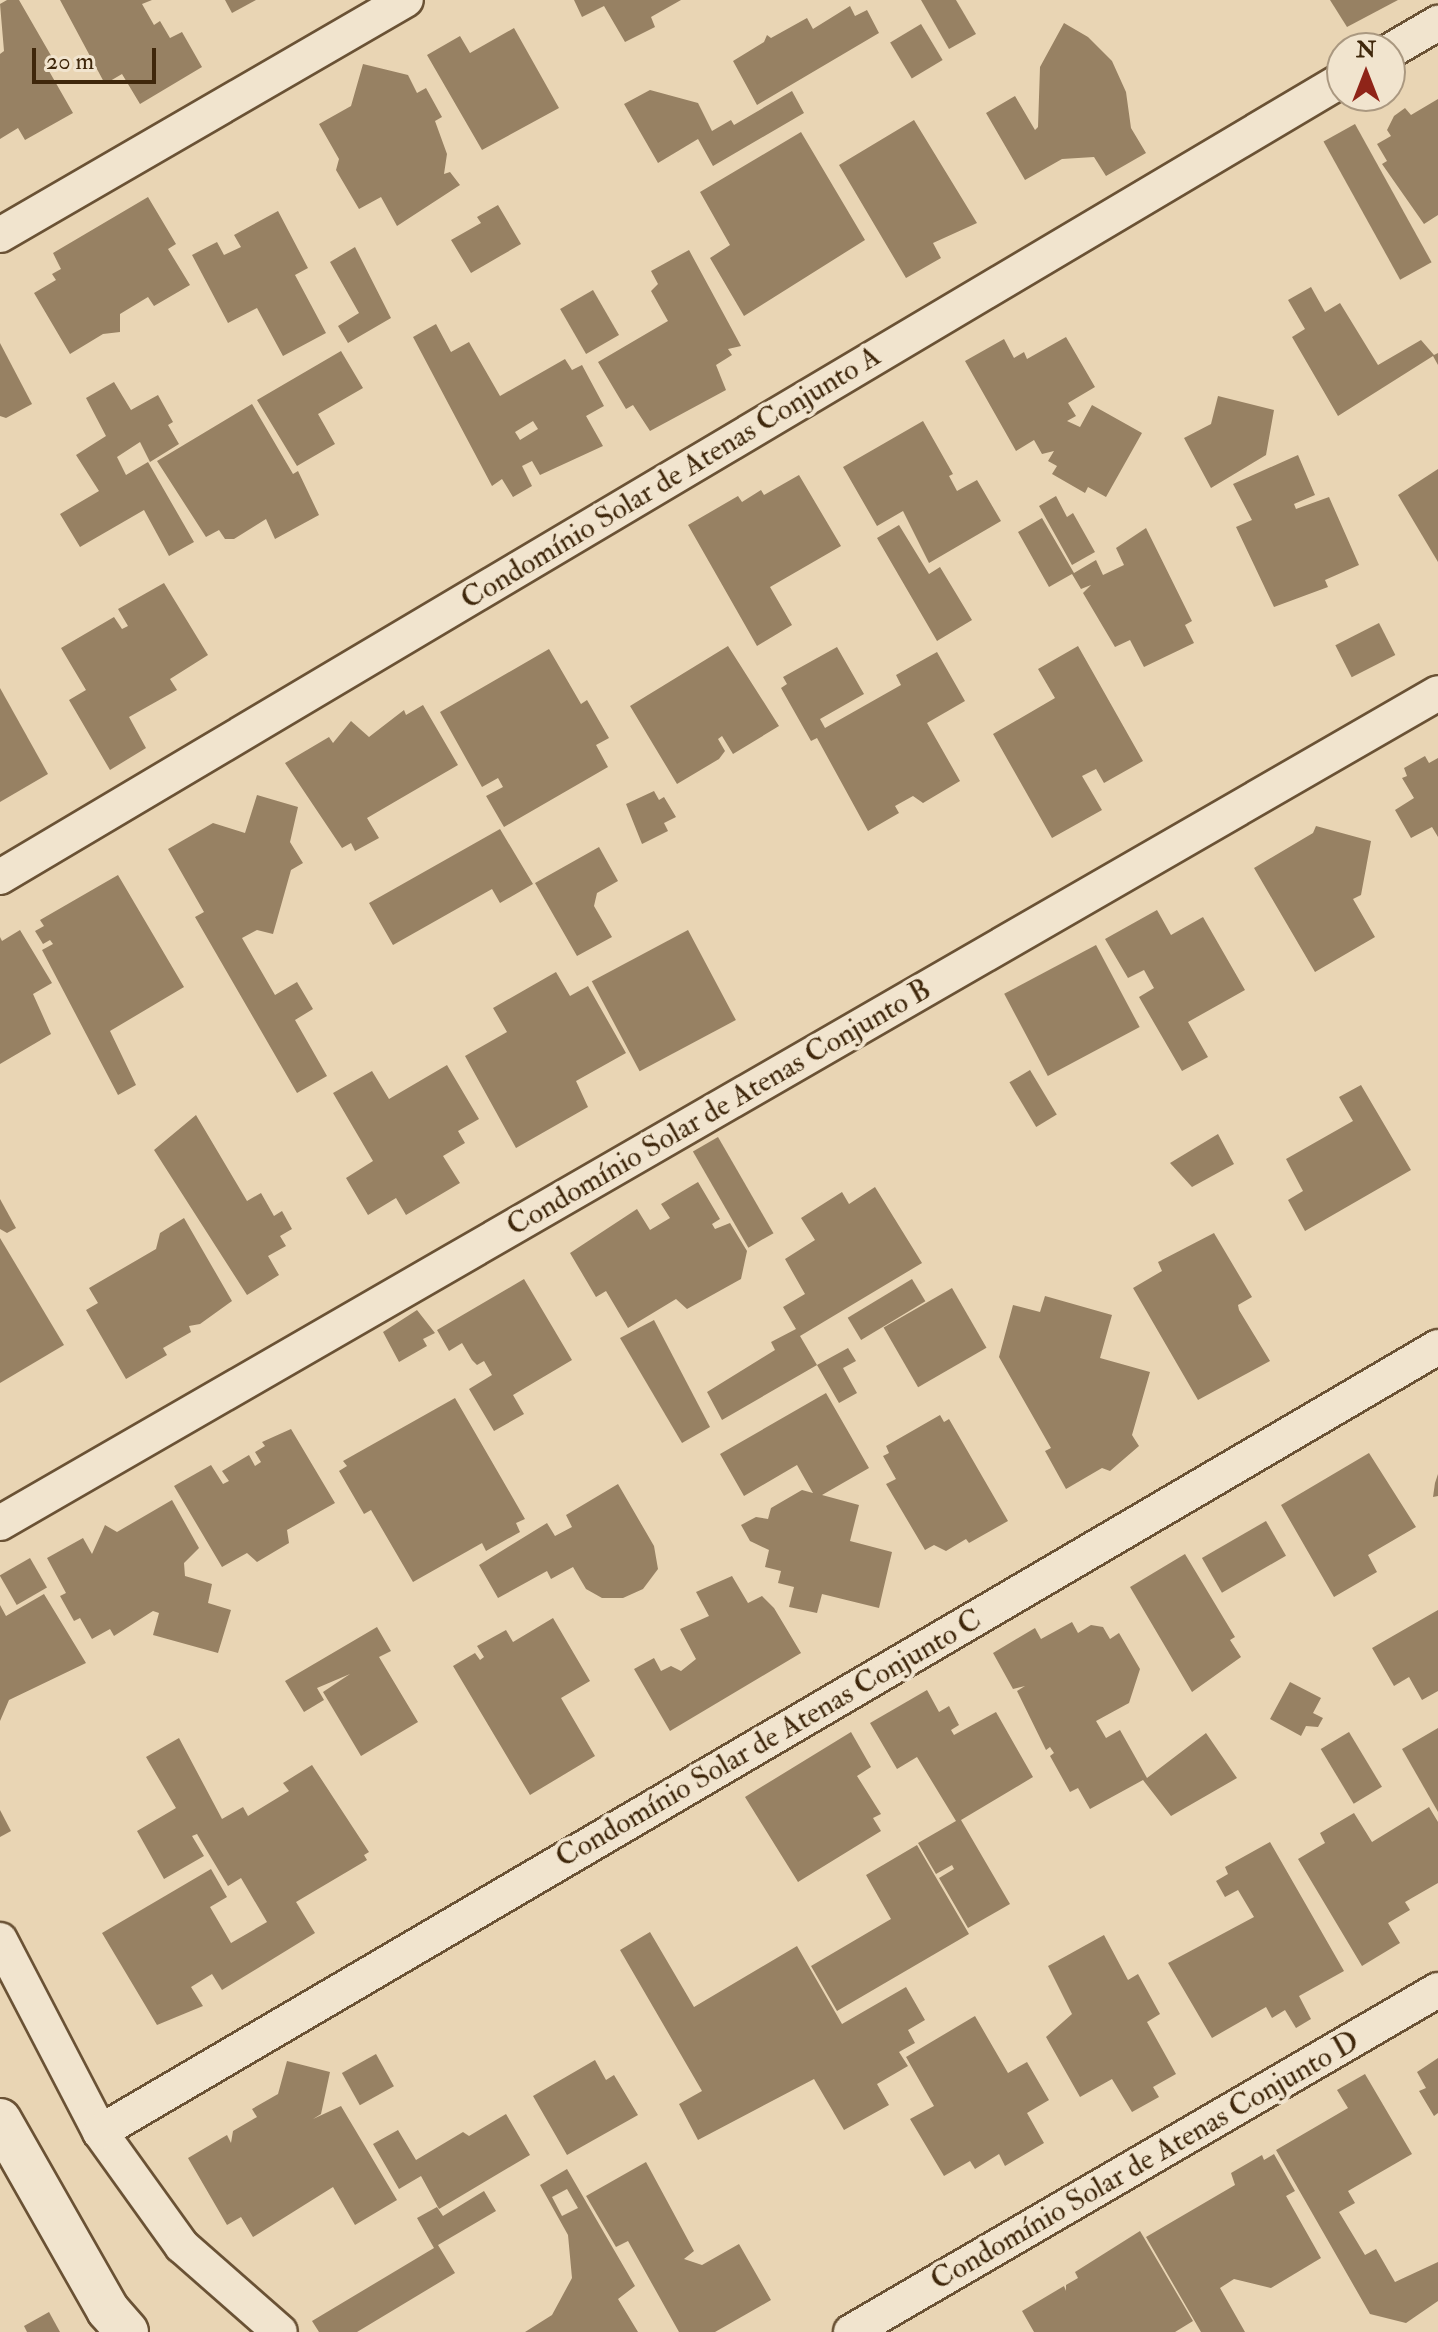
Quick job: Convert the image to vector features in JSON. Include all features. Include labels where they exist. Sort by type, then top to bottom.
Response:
[{"type":"street","points":[[0,235],[406,0]]},
{"type":"street","points":[[1406,42],[1438,23]]},
{"type":"street","name":"Condomínio Solar de Atenas Conjunto A","points":[[0,877],[1326,90]]},
{"type":"street","name":"Condomínio Solar de Atenas Conjunto B","points":[[0,1523],[1438,693]]},
{"type":"street","name":"Condomínio Solar de Atenas Conjunto C","points":[[100,2132],[1438,1347]]},
{"type":"street","points":[[0,1940],[100,2132],[182,2246],[280,2332]]},
{"type":"street","name":"Condomínio Solar de Atenas Conjunto D","points":[[851,2332],[1438,1990]]},
{"type":"street","points":[[0,2120],[108,2310],[127,2332]]},
{"type":"building","points":[[7,0],[19,0],[53,59],[45,64],[73,113],[25,140],[18,128],[0,139],[0,54],[4,51],[0,4]]},
{"type":"building","points":[[60,0],[152,0],[142,4],[154,25],[160,21],[170,38],[182,32],[202,67],[140,104],[122,74],[105,84]]},
{"type":"building","points":[[225,0],[256,0],[232,13]]},
{"type":"building","points":[[574,0],[681,0],[651,17],[655,27],[625,42],[604,6],[582,17]]},
{"type":"building","points":[[921,0],[956,0],[976,34],[949,49]]},
{"type":"building","points":[[1330,0],[1398,0],[1347,27]]},
{"type":"building","points":[[850,6],[855,16],[867,10],[879,33],[757,105],[733,61],[764,42],[767,35],[771,38],[807,18],[813,29]]},
{"type":"building","points":[[1064,23],[1088,37],[1112,61],[1126,92],[1131,128],[1146,153],[1106,176],[1094,157],[1062,159],[1025,180],[986,113],[1015,96],[1035,130],[1038,127],[1040,67]]},
{"type":"building","points":[[921,24],[943,60],[912,79],[890,43]]},
{"type":"building","points":[[514,28],[559,108],[482,150],[427,55],[460,36],[470,53]]},
{"type":"building","points":[[363,64],[408,75],[417,93],[426,88],[442,117],[435,121],[447,154],[444,174],[450,172],[460,185],[397,226],[381,197],[359,209],[336,170],[339,159],[319,124],[351,106]]},
{"type":"building","points":[[650,90],[698,103],[712,131],[731,120],[734,125],[792,91],[804,113],[713,166],[698,139],[658,163],[624,104]]},
{"type":"building","points":[[1438,99],[1438,215],[1424,224],[1382,164],[1387,161],[1377,144],[1391,136],[1387,130],[1394,116],[1406,112],[1406,109],[1411,115]]},
{"type":"building","points":[[914,120],[977,223],[933,243],[941,258],[906,278],[839,165]]},
{"type":"building","points":[[1355,124],[1432,262],[1400,280],[1324,141]]},
{"type":"building","points":[[801,132],[865,240],[744,316],[710,258],[730,245],[700,192]]},
{"type":"building","points":[[148,197],[176,244],[168,249],[190,285],[154,306],[148,297],[120,314],[120,332],[103,334],[70,354],[34,293],[56,280],[52,274],[61,269],[53,253]]},
{"type":"building","points":[[498,205],[521,244],[471,273],[451,240],[481,223],[477,217]]},
{"type":"building","points":[[278,211],[308,268],[295,275],[326,333],[283,356],[257,308],[228,323],[192,255],[217,242],[224,255],[241,247],[234,235]]},
{"type":"building","points":[[355,247],[391,318],[348,343],[338,326],[359,313],[330,262]]},
{"type":"building","points":[[689,250],[741,346],[728,349],[732,355],[716,365],[726,390],[650,431],[633,405],[626,409],[598,362],[668,321],[651,291],[658,284],[651,271]]},
{"type":"building","points":[[1311,287],[1325,312],[1340,303],[1378,365],[1421,340],[1434,355],[1438,353],[1438,365],[1433,356],[1338,416],[1292,337],[1305,329],[1288,300]]},
{"type":"building","points":[[593,290],[619,335],[586,354],[560,309]]},
{"type":"building","points":[[436,324],[451,352],[469,342],[500,396],[565,359],[572,370],[582,365],[604,406],[586,416],[603,446],[540,475],[532,461],[522,466],[532,486],[513,497],[502,479],[492,486],[413,337]],"holes":[[[533,421],[538,429],[520,440],[515,432]]]},
{"type":"building","points":[[1066,337],[1095,387],[1068,403],[1076,416],[1067,421],[1080,427],[1092,405],[1142,433],[1106,497],[1088,487],[1085,493],[1052,474],[1057,466],[1048,461],[1054,451],[1042,454],[1034,440],[1016,451],[965,361],[1004,339],[1014,358],[1024,352],[1027,359]]},
{"type":"building","points":[[0,343],[32,404],[6,418],[0,416]]},
{"type":"building","points":[[341,351],[363,388],[318,414],[335,444],[297,466],[257,400]]},
{"type":"building","points":[[114,382],[131,410],[158,395],[173,422],[168,425],[179,444],[150,462],[140,442],[117,457],[126,475],[148,462],[194,542],[169,556],[144,510],[80,547],[60,514],[99,491],[76,455],[106,436],[86,398]]},
{"type":"building","points":[[1218,396],[1274,410],[1266,455],[1211,488],[1184,438],[1211,424]]},
{"type":"building","points":[[252,404],[293,474],[298,471],[319,515],[275,539],[266,519],[234,539],[225,539],[219,530],[206,537],[157,461]]},
{"type":"building","points":[[923,421],[953,474],[949,476],[957,491],[977,480],[1001,521],[929,563],[903,511],[877,526],[843,467]]},
{"type":"building","points":[[1298,455],[1315,495],[1294,504],[1296,509],[1329,497],[1359,565],[1325,580],[1328,587],[1274,607],[1236,527],[1252,520],[1233,484]]},
{"type":"building","points":[[1438,469],[1438,562],[1398,495]]},
{"type":"building","points":[[799,475],[841,546],[770,587],[792,625],[757,646],[688,525],[738,496],[742,502],[761,490],[764,495]]},
{"type":"building","points":[[1056,496],[1067,517],[1073,513],[1095,552],[1072,565],[1039,506]]},
{"type":"building","points":[[1042,518],[1074,573],[1096,560],[1103,575],[1124,565],[1116,548],[1146,528],[1192,621],[1185,625],[1194,643],[1144,667],[1130,640],[1115,647],[1083,593],[1091,585],[1081,589],[1072,574],[1049,587],[1018,532]]},
{"type":"building","points":[[899,525],[929,574],[940,567],[972,620],[937,641],[877,538]]},
{"type":"building","points":[[164,583],[208,655],[170,679],[177,690],[129,717],[146,748],[110,770],[69,700],[86,690],[61,648],[114,617],[122,629],[128,626],[118,609]]},
{"type":"building","points":[[1379,623],[1395,655],[1352,677],[1335,645]]},
{"type":"building","points":[[728,646],[779,726],[733,754],[722,736],[718,739],[725,751],[719,759],[677,784],[630,706]]},
{"type":"building","points":[[1078,646],[1143,761],[1104,783],[1096,769],[1082,776],[1102,810],[1052,838],[993,734],[1055,698],[1038,669]]},
{"type":"building","points":[[837,647],[864,694],[820,719],[825,728],[901,685],[896,675],[937,652],[965,701],[927,723],[960,781],[923,803],[913,796],[895,806],[899,813],[868,831],[817,738],[811,741],[781,688],[787,684],[783,677]]},
{"type":"building","points":[[549,649],[581,704],[587,700],[609,738],[596,745],[608,767],[504,827],[486,796],[503,787],[498,778],[482,787],[440,712]]},
{"type":"building","points":[[0,688],[48,774],[0,802]]},
{"type":"building","points":[[423,705],[458,765],[367,818],[379,838],[355,851],[351,843],[342,848],[285,763],[329,737],[333,743],[351,721],[369,737],[404,710],[406,715]]},
{"type":"building","points":[[1425,756],[1429,763],[1438,758],[1438,837],[1432,827],[1411,838],[1395,810],[1414,798],[1402,778],[1407,776],[1404,768]]},
{"type":"building","points":[[654,791],[659,800],[664,797],[676,817],[664,823],[668,831],[642,844],[626,804]]},
{"type":"building","points":[[257,795],[298,807],[290,842],[303,863],[291,870],[273,934],[257,930],[242,938],[275,995],[297,982],[313,1009],[295,1020],[327,1076],[297,1093],[195,917],[204,912],[168,849],[213,823],[245,833]]},
{"type":"building","points":[[1316,826],[1371,841],[1361,895],[1353,899],[1375,937],[1315,972],[1254,868],[1313,833]]},
{"type":"building","points":[[500,829],[533,884],[500,903],[492,889],[393,945],[369,903]]},
{"type":"building","points":[[599,847],[618,881],[597,893],[594,906],[612,937],[577,956],[535,883]]},
{"type":"building","points":[[118,875],[184,987],[110,1031],[136,1085],[118,1095],[42,950],[53,944],[50,940],[43,944],[35,931],[44,926],[40,920]]},
{"type":"building","points":[[1157,910],[1171,935],[1203,917],[1245,990],[1188,1022],[1208,1057],[1182,1071],[1139,997],[1154,988],[1144,970],[1128,978],[1105,939]]},
{"type":"building","points":[[20,930],[52,983],[33,994],[51,1034],[0,1064],[0,937],[2,941]]},
{"type":"building","points":[[688,930],[736,1020],[640,1071],[592,981]]},
{"type":"building","points":[[1096,945],[1140,1027],[1048,1076],[1004,994]]},
{"type":"building","points":[[556,972],[570,996],[588,986],[626,1053],[576,1081],[588,1107],[516,1148],[465,1056],[507,1032],[493,1008]]},
{"type":"building","points":[[447,1065],[479,1119],[458,1131],[465,1143],[443,1156],[460,1183],[406,1215],[396,1198],[368,1215],[346,1178],[373,1161],[333,1093],[372,1071],[389,1099]]},
{"type":"building","points":[[1030,1070],[1057,1115],[1036,1127],[1009,1082]]},
{"type":"building","points":[[1361,1085],[1411,1170],[1305,1231],[1288,1200],[1303,1191],[1286,1159],[1353,1121],[1339,1097]]},
{"type":"building","points":[[196,1115],[247,1201],[261,1193],[274,1216],[282,1211],[292,1229],[280,1236],[286,1246],[268,1256],[279,1275],[247,1295],[154,1150]]},
{"type":"building","points":[[1218,1134],[1234,1164],[1192,1187],[1170,1163]]},
{"type":"building","points":[[718,1137],[774,1233],[748,1248],[693,1152]]},
{"type":"building","points":[[698,1182],[720,1219],[712,1224],[715,1229],[730,1223],[747,1251],[741,1279],[687,1309],[676,1299],[628,1328],[606,1291],[596,1297],[570,1253],[637,1209],[650,1230],[670,1218],[661,1204]]},
{"type":"building","points":[[875,1187],[922,1263],[800,1336],[817,1365],[722,1420],[707,1392],[775,1350],[771,1342],[796,1329],[783,1307],[805,1294],[785,1259],[815,1240],[801,1218],[842,1192],[849,1204]]},
{"type":"building","points":[[0,1199],[16,1228],[7,1233],[0,1229]]},
{"type":"building","points":[[184,1218],[232,1301],[200,1324],[189,1326],[191,1332],[163,1348],[167,1355],[126,1379],[86,1310],[98,1303],[89,1288],[156,1249],[160,1233]]},
{"type":"building","points":[[1214,1233],[1252,1297],[1238,1305],[1239,1310],[1270,1361],[1198,1400],[1133,1288],[1162,1271],[1158,1262]]},
{"type":"building","points":[[0,1238],[64,1345],[0,1383]]},
{"type":"building","points":[[524,1279],[572,1360],[513,1395],[524,1414],[494,1431],[469,1389],[492,1375],[484,1361],[477,1365],[472,1360],[462,1343],[449,1351],[437,1330]]},
{"type":"building","points":[[912,1279],[925,1301],[861,1340],[848,1318]]},
{"type":"building","points":[[952,1288],[986,1348],[918,1387],[884,1328]]},
{"type":"building","points":[[1045,1296],[1112,1315],[1100,1358],[1150,1372],[1132,1435],[1139,1446],[1110,1471],[1102,1468],[1066,1489],[1045,1451],[1051,1448],[999,1357],[1013,1305],[1040,1312]]},
{"type":"building","points":[[417,1310],[435,1333],[423,1339],[427,1346],[399,1362],[383,1332]]},
{"type":"building","points":[[654,1320],[710,1427],[682,1443],[620,1338]]},
{"type":"building","points":[[848,1348],[856,1361],[843,1368],[857,1393],[839,1403],[817,1365]]},
{"type":"building","points":[[826,1393],[869,1468],[822,1495],[859,1505],[850,1541],[892,1552],[879,1608],[822,1594],[817,1613],[789,1607],[794,1587],[778,1583],[781,1571],[765,1567],[769,1550],[750,1541],[741,1525],[756,1517],[768,1519],[771,1508],[802,1490],[813,1493],[797,1465],[744,1496],[720,1454]]},
{"type":"building","points":[[455,1398],[525,1519],[516,1523],[520,1532],[486,1551],[482,1543],[413,1582],[371,1510],[364,1514],[339,1471],[347,1466],[343,1461]]},
{"type":"building","points":[[940,1415],[944,1422],[949,1419],[1008,1521],[969,1543],[966,1539],[946,1551],[934,1545],[925,1550],[886,1484],[896,1479],[883,1456],[889,1453],[886,1446]]},
{"type":"building","points":[[291,1429],[335,1503],[287,1530],[289,1543],[257,1562],[247,1553],[222,1567],[174,1486],[211,1465],[223,1484],[229,1481],[222,1471],[249,1455],[255,1466],[261,1462],[255,1452],[265,1446],[262,1442]]},
{"type":"building","points":[[1369,1453],[1416,1527],[1368,1555],[1377,1572],[1334,1597],[1281,1505]]},
{"type":"building","points":[[1438,1474],[1438,1496],[1433,1497],[1435,1483]]},
{"type":"building","points":[[618,1484],[654,1546],[658,1569],[643,1589],[623,1598],[602,1598],[586,1589],[573,1567],[551,1579],[547,1571],[498,1598],[479,1565],[547,1523],[555,1536],[572,1527],[566,1515]]},
{"type":"building","points":[[172,1500],[199,1548],[184,1563],[185,1576],[212,1584],[208,1603],[231,1610],[218,1653],[153,1635],[159,1613],[153,1611],[114,1636],[110,1629],[92,1639],[80,1618],[74,1621],[60,1596],[66,1593],[47,1558],[83,1538],[92,1554],[105,1525],[117,1532]]},
{"type":"building","points":[[1266,1521],[1286,1556],[1222,1593],[1202,1558]]},
{"type":"building","points":[[1185,1554],[1235,1637],[1230,1640],[1241,1657],[1192,1692],[1130,1587]]},
{"type":"building","points":[[30,1558],[47,1587],[17,1605],[0,1575]]},
{"type":"building","points":[[732,1576],[748,1603],[762,1596],[774,1608],[801,1653],[670,1731],[634,1669],[654,1658],[661,1671],[671,1666],[681,1671],[696,1659],[680,1629],[709,1616],[696,1592]]},
{"type":"building","points":[[44,1594],[86,1663],[9,1700],[0,1721],[0,1605],[6,1616]]},
{"type":"building","points":[[1438,1610],[1438,1691],[1422,1700],[1409,1677],[1394,1686],[1372,1648]]},
{"type":"building","points":[[553,1618],[590,1681],[561,1698],[595,1756],[530,1795],[453,1666],[475,1653],[480,1660],[484,1657],[477,1646],[506,1630],[513,1642]]},
{"type":"building","points":[[1072,1622],[1078,1633],[1091,1625],[1103,1627],[1110,1639],[1119,1633],[1140,1669],[1129,1703],[1096,1721],[1106,1738],[1120,1730],[1147,1778],[1206,1733],[1237,1778],[1171,1816],[1143,1780],[1090,1809],[1078,1788],[1070,1792],[1050,1756],[1054,1753],[1050,1747],[1046,1750],[1017,1691],[1025,1686],[1013,1689],[993,1653],[1035,1628],[1041,1639]]},
{"type":"building","points":[[377,1627],[391,1651],[379,1657],[418,1722],[361,1756],[323,1692],[350,1674],[317,1688],[324,1700],[304,1712],[285,1681]]},
{"type":"building","points":[[1290,1682],[1321,1698],[1313,1713],[1323,1718],[1318,1727],[1306,1726],[1301,1736],[1270,1719]]},
{"type":"building","points":[[927,1690],[939,1712],[949,1706],[959,1725],[951,1730],[954,1735],[996,1712],[1033,1777],[961,1820],[1010,1904],[968,1928],[939,1878],[954,1869],[952,1865],[936,1874],[918,1843],[956,1821],[917,1757],[897,1769],[870,1723]]},
{"type":"building","points":[[1438,1728],[1438,1812],[1402,1749]]},
{"type":"building","points":[[851,1732],[871,1767],[857,1776],[881,1814],[873,1818],[881,1831],[798,1882],[745,1797]]},
{"type":"building","points":[[1349,1732],[1382,1787],[1354,1804],[1321,1749]]},
{"type":"building","points":[[179,1738],[222,1819],[243,1807],[248,1816],[289,1791],[283,1783],[312,1765],[369,1852],[364,1855],[367,1860],[296,1902],[315,1933],[222,1990],[212,1974],[191,1987],[203,2006],[157,2025],[102,1933],[211,1869],[227,1897],[210,1907],[231,1943],[267,1922],[241,1878],[228,1886],[197,1834],[192,1836],[204,1856],[164,1879],[137,1831],[176,1808],[146,1757]]},
{"type":"building","points":[[1429,1807],[1438,1822],[1438,1883],[1405,1902],[1410,1910],[1388,1923],[1400,1943],[1362,1966],[1298,1859],[1325,1843],[1320,1833],[1354,1813],[1372,1842]]},
{"type":"building","points":[[0,1810],[11,1831],[0,1837]]},
{"type":"building","points":[[1270,1842],[1344,1971],[1299,1996],[1311,2019],[1296,2028],[1285,2010],[1272,2018],[1266,2007],[1212,2038],[1168,1963],[1254,1917],[1238,1890],[1225,1897],[1216,1881],[1228,1874],[1225,1867]]},
{"type":"building","points":[[917,1845],[969,1934],[837,2011],[811,1966],[891,1919],[866,1875]]},
{"type":"building","points":[[650,1932],[694,2007],[797,1946],[842,2024],[906,1987],[925,2020],[908,2030],[915,2043],[899,2052],[908,2066],[877,2084],[889,2105],[844,2130],[814,2079],[698,2140],[679,2104],[702,2091],[620,1950]]},
{"type":"building","points":[[1104,1935],[1128,1980],[1138,1974],[1160,2014],[1147,2022],[1176,2074],[1153,2087],[1159,2097],[1132,2112],[1112,2079],[1080,2097],[1046,2037],[1072,2014],[1048,1966]]},
{"type":"building","points":[[975,2016],[1008,2073],[1027,2062],[1049,2100],[1027,2113],[1044,2143],[1005,2166],[999,2154],[975,2169],[970,2161],[944,2176],[910,2119],[934,2106],[906,2057]]},
{"type":"building","points":[[376,2054],[394,2086],[360,2105],[342,2073]]},
{"type":"building","points":[[1438,2058],[1438,2113],[1434,2116],[1419,2091],[1426,2088],[1417,2072]]},
{"type":"building","points":[[595,2060],[606,2080],[614,2075],[638,2115],[567,2155],[533,2096]]},
{"type":"building","points":[[287,2061],[330,2072],[321,2114],[313,2119],[341,2106],[397,2200],[355,2225],[333,2187],[253,2237],[241,2217],[227,2225],[188,2158],[227,2135],[231,2143],[233,2131],[257,2117],[252,2109],[278,2094]]},
{"type":"building","points":[[1365,2074],[1412,2154],[1348,2191],[1355,2203],[1339,2212],[1365,2255],[1376,2249],[1395,2282],[1438,2262],[1438,2301],[1406,2323],[1370,2314],[1276,2150],[1348,2108],[1337,2090]]},
{"type":"building","points":[[506,2114],[530,2155],[439,2209],[421,2176],[399,2189],[373,2144],[398,2130],[416,2160],[463,2132],[469,2136]]},
{"type":"building","points":[[1274,2154],[1295,2191],[1286,2196],[1321,2258],[1271,2288],[1234,2279],[1220,2288],[1245,2332],[1201,2332],[1146,2237],[1235,2185],[1231,2173],[1262,2155],[1264,2160]]},
{"type":"building","points":[[646,2162],[694,2251],[684,2259],[702,2265],[739,2244],[771,2300],[715,2332],[679,2332],[628,2241],[616,2247],[586,2196]]},
{"type":"building","points":[[567,2169],[635,2286],[618,2299],[638,2332],[525,2332],[552,2315],[572,2278],[568,2235],[540,2185]],"holes":[[[567,2189],[578,2208],[562,2216],[552,2197]]]},
{"type":"building","points":[[484,2191],[496,2211],[438,2245],[455,2273],[357,2332],[319,2332],[312,2321],[434,2248],[417,2218],[437,2207],[443,2216]]},
{"type":"building","points":[[1140,2231],[1193,2321],[1175,2332],[1034,2332],[1022,2311],[1064,2286],[1066,2291],[1066,2285],[1078,2278],[1075,2272]]},
{"type":"building","points":[[49,2312],[60,2332],[27,2332],[24,2326]]}]
